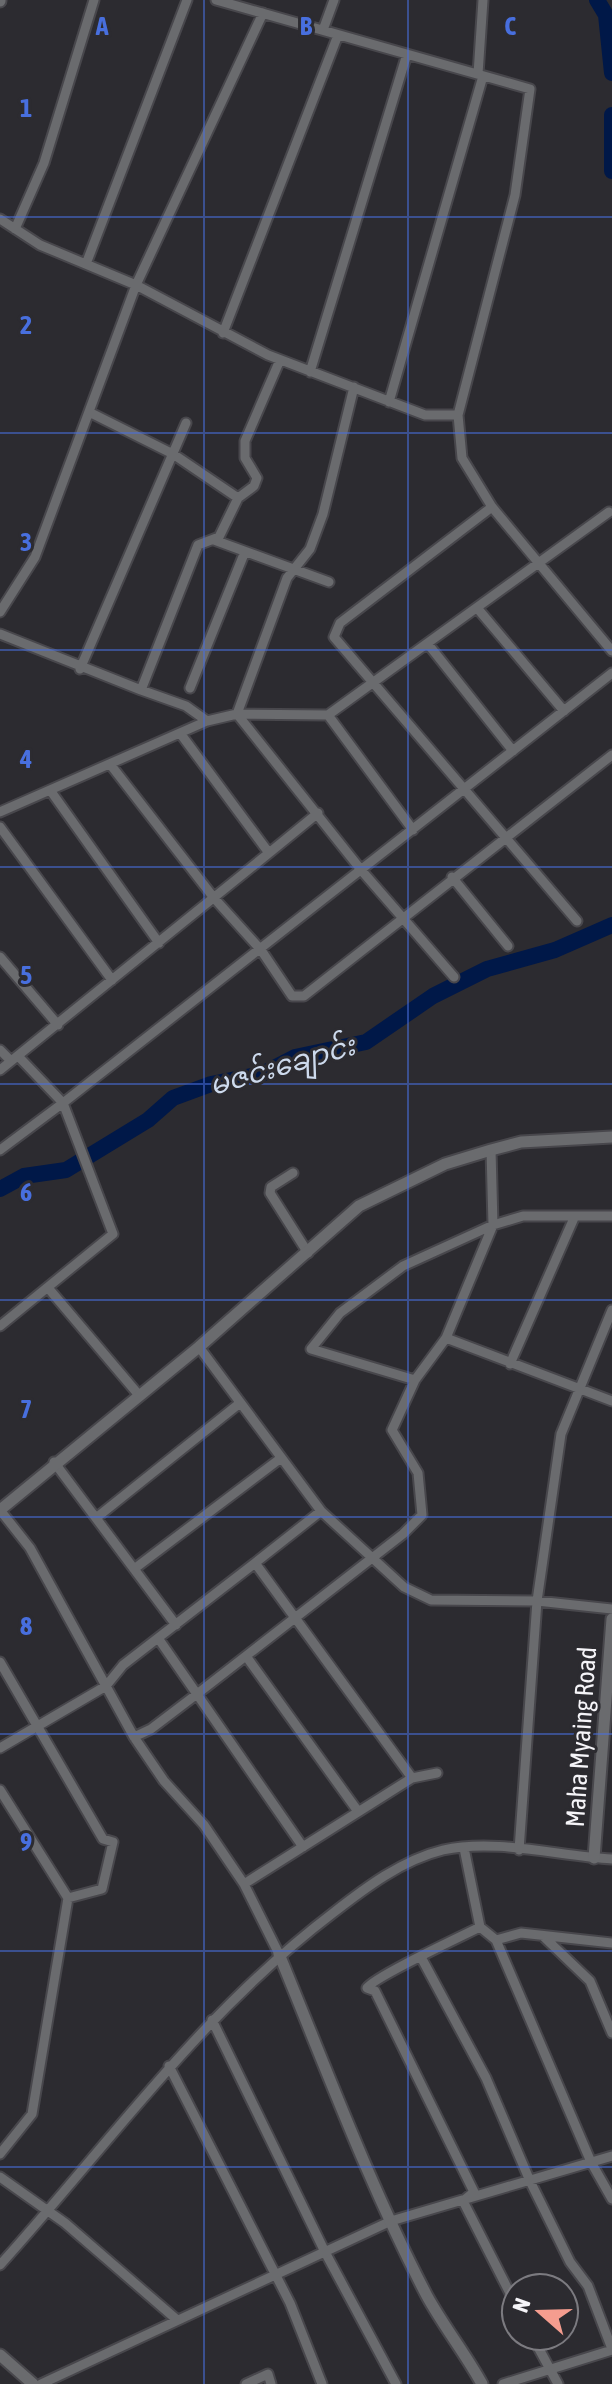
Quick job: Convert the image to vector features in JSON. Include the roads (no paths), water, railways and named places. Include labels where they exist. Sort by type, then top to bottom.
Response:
[{"type":"street","points":[[15,229],[44,163],[94,0]]},
{"type":"street","points":[[86,264],[187,0]]},
{"type":"street","points":[[216,0],[530,89],[515,195],[458,415],[462,458],[492,507],[612,651]]},
{"type":"street","points":[[323,30],[334,0]]},
{"type":"street","points":[[389,402],[481,75],[483,0]]},
{"type":"street","points":[[0,612],[35,557],[136,285],[263,13]]},
{"type":"street","points":[[223,333],[338,35]]},
{"type":"street","points":[[310,372],[407,54]]},
{"type":"street","points":[[0,219],[40,245],[136,285],[280,360],[425,415],[458,415]]},
{"type":"street","points":[[214,540],[219,537],[238,498],[254,486],[257,478],[245,458],[245,441],[280,360]]},
{"type":"street","points":[[237,714],[292,572],[310,549],[323,514],[354,387]]},
{"type":"street","points":[[89,412],[173,454],[238,498]]},
{"type":"street","points":[[80,669],[186,423]]},
{"type":"street","points":[[492,507],[334,629],[339,645],[502,838],[577,921]]},
{"type":"street","points":[[0,812],[207,721],[237,714],[328,715],[540,565],[609,512]]},
{"type":"street","points":[[141,690],[198,545],[205,540],[214,540],[292,572],[329,582]]},
{"type":"street","points":[[190,688],[244,554]]},
{"type":"street","points":[[478,609],[564,711]]},
{"type":"street","points":[[0,634],[80,669],[186,706],[207,721]]},
{"type":"street","points":[[428,644],[513,751]]},
{"type":"street","points":[[0,1150],[261,950],[612,673]]},
{"type":"street","points":[[237,714],[362,871],[454,977]]},
{"type":"street","points":[[328,715],[413,830]]},
{"type":"street","points":[[180,733],[269,853]]},
{"type":"street","points":[[110,764],[214,898],[261,950],[292,996],[304,996],[452,877],[612,755]]},
{"type":"street","points":[[50,790],[159,943]]},
{"type":"street","points":[[0,1070],[318,813]]},
{"type":"street","points":[[0,827],[112,980]]},
{"type":"street","points":[[452,877],[508,946]]},
{"type":"street","points":[[0,957],[58,1025]]},
{"type":"street","points":[[0,1050],[63,1103],[113,1234],[0,1326]]},
{"type":"street","points":[[482,2384],[467,2357],[450,2336],[391,2221],[279,1954],[244,1884],[204,1825],[164,1781],[134,1737],[30,1548],[0,1510],[54,1462],[199,1347],[359,1206],[445,1164],[491,1150],[521,1142],[612,1137]]},
{"type":"street","points":[[134,1737],[151,1729],[296,1618],[369,1557],[403,1534],[422,1515],[418,1473],[392,1430],[415,1380],[446,1338],[493,1225],[491,1150]]},
{"type":"street","points":[[293,1173],[271,1187],[270,1193],[308,1253]]},
{"type":"street","points":[[415,1380],[311,1349],[340,1313],[403,1266],[493,1225],[523,1216],[612,1216]]},
{"type":"street","points":[[510,1364],[574,1218]]},
{"type":"street","points":[[49,1289],[138,1394]]},
{"type":"street","points":[[519,1850],[537,1601],[561,1434],[612,1310]]},
{"type":"street","points":[[446,1338],[612,1401]]},
{"type":"street","points":[[199,1347],[321,1511],[404,1587],[431,1600],[537,1601],[612,1609]]},
{"type":"street","points":[[96,1518],[240,1403]]},
{"type":"street","points":[[134,1569],[281,1458]]},
{"type":"street","points":[[54,1462],[176,1625]]},
{"type":"street","points":[[0,1748],[106,1686],[123,1665],[321,1511]]},
{"type":"street","points":[[255,1563],[412,1778]]},
{"type":"street","name":"Maha Myaing Road","points":[[594,1858],[612,1619]]},
{"type":"street","points":[[158,1638],[303,1847]]},
{"type":"street","points":[[246,1656],[357,1810]]},
{"type":"street","points":[[0,1662],[103,1839],[113,1842],[102,1889],[68,1898]]},
{"type":"street","points":[[244,1884],[412,1778],[437,1773]]},
{"type":"street","points":[[0,1790],[68,1898],[32,2114],[0,2154]]},
{"type":"street","points":[[464,1848],[480,1927],[496,1940],[591,2162],[612,2199]]},
{"type":"street","points":[[1,2261],[212,2020],[279,1954],[364,1889],[421,1856],[464,1848],[612,1859]]},
{"type":"street","points":[[463,2201],[474,2192],[375,1991],[367,1988],[372,1980],[422,1959],[480,1927]]},
{"type":"street","points":[[496,1940],[521,1933],[612,1943]]},
{"type":"street","points":[[543,1936],[590,1981],[612,2033]]},
{"type":"street","points":[[422,1959],[486,2078],[530,2181],[570,2262],[588,2286],[612,2349],[548,2367],[503,2384]]},
{"type":"street","points":[[212,2020],[325,2252],[396,2384]]},
{"type":"street","points":[[169,2066],[290,2303],[322,2384]]},
{"type":"street","points":[[41,2384],[391,2221],[612,2156]]},
{"type":"street","points":[[0,2177],[65,2223],[176,2319]]},
{"type":"street","points":[[463,2201],[500,2274]]},
{"type":"street","points":[[540,2352],[558,2384]]},
{"type":"street","points":[[0,2355],[33,2384]]},
{"type":"street","points":[[246,2384],[268,2374],[271,2384]]},
{"type":"waterway","name":"မဇင်းချောင်း","points":[[597,0],[606,15],[612,73]]},
{"type":"waterway","name":"မဇင်းချောင်း","points":[[612,115],[612,171]]},
{"type":"waterway","name":"မဇင်းချောင်း","points":[[0,1189],[24,1176],[66,1170],[148,1120],[173,1098],[211,1084],[262,1074],[295,1057],[366,1042],[433,996],[487,969],[555,950],[612,925]]}]
